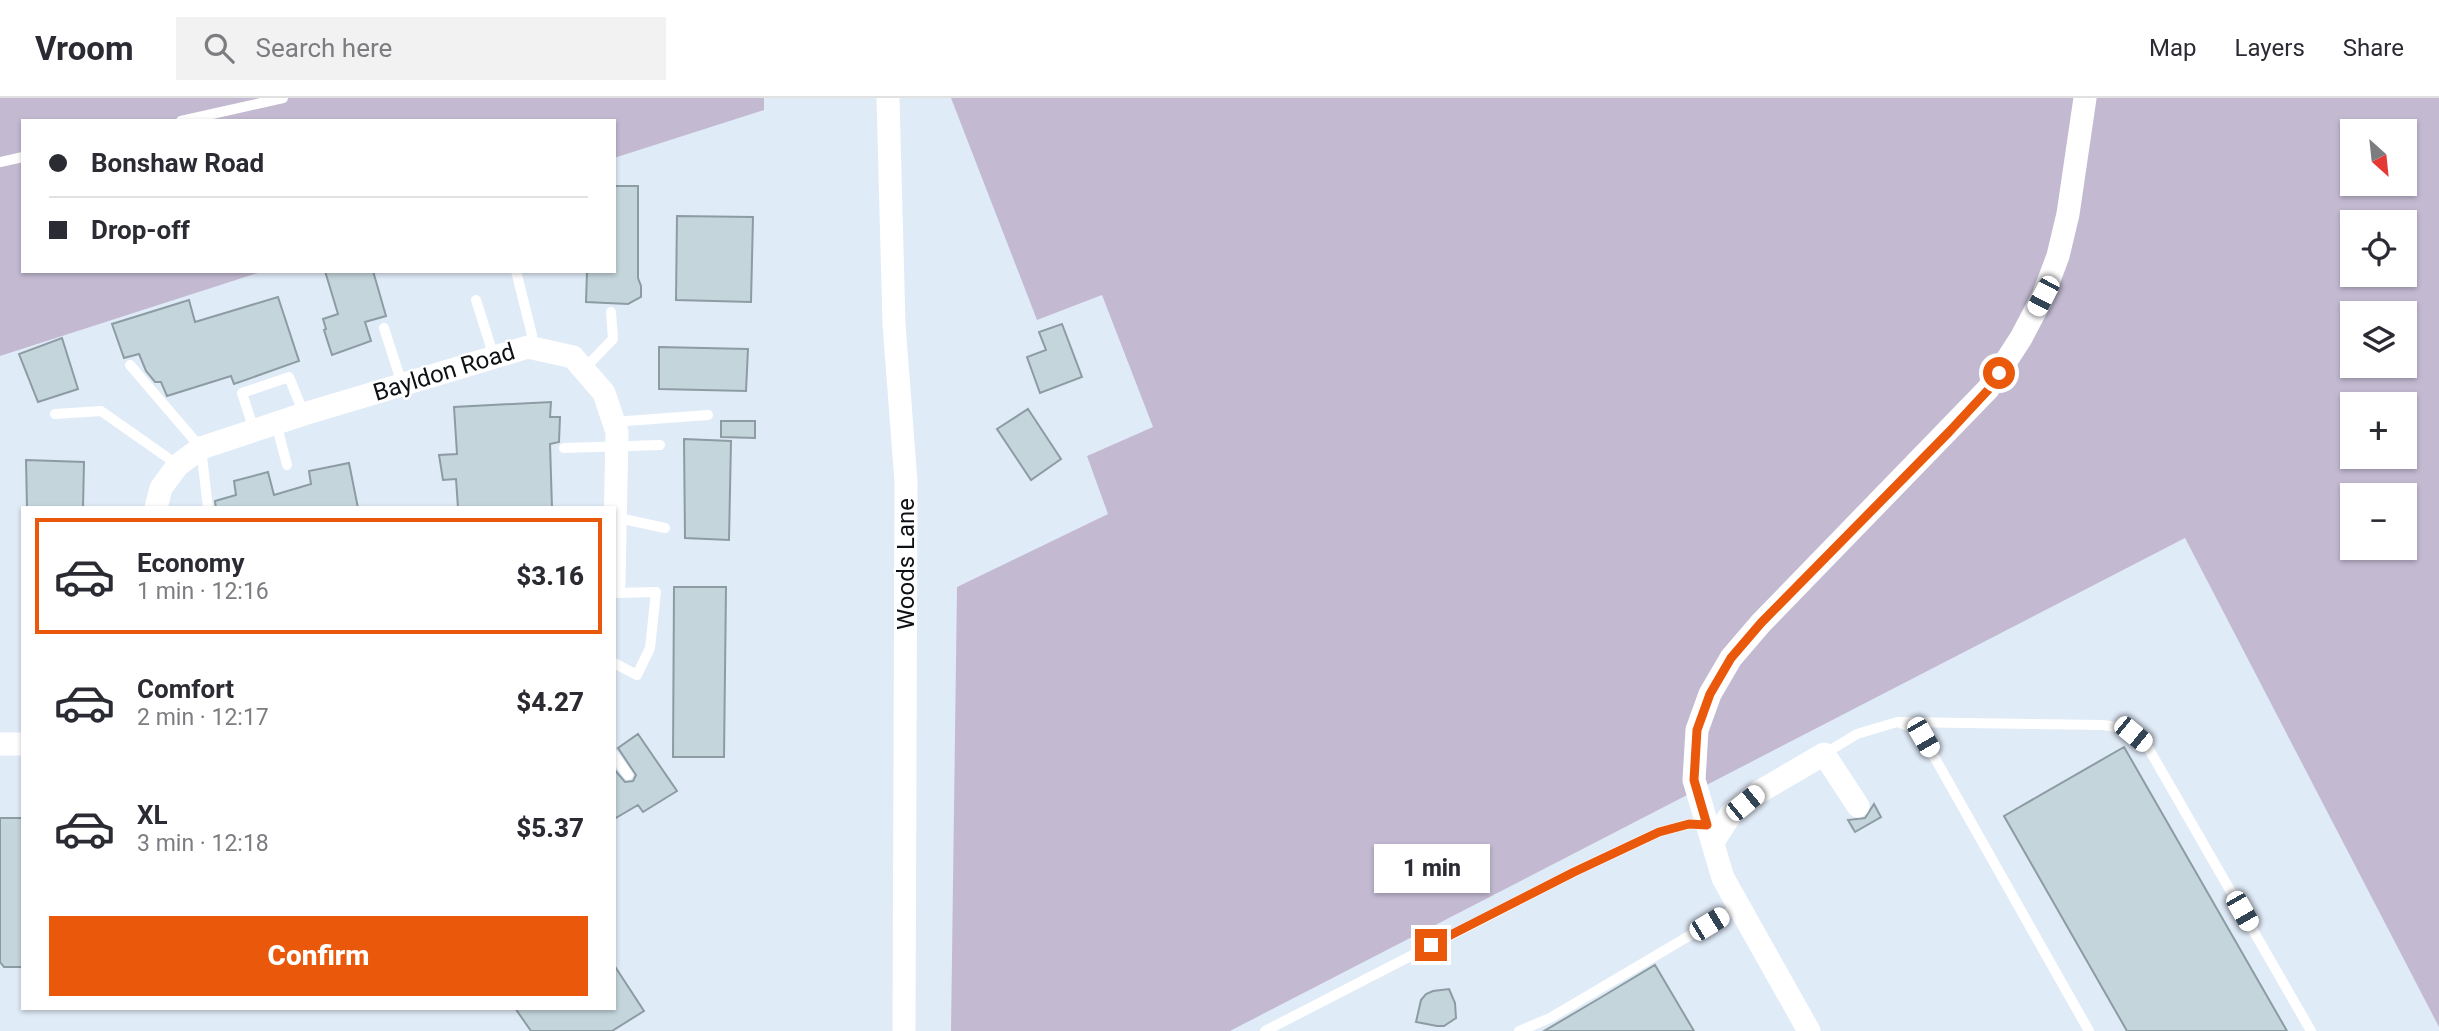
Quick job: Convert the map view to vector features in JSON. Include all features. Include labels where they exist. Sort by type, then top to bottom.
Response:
[{"type":"street","name":"Woods Lane","points":[[888,98],[894,324],[906,482],[904,1031]]},
{"type":"street","points":[[1809,1031],[1723,878],[1694,780],[1697,730],[1710,694],[1731,658],[1761,623],[1988,390],[2021,338],[2043,296],[2058,256],[2068,214],[2085,98]]},
{"type":"street","name":"Bayldon Road","points":[[156,506],[161,488],[178,465],[201,448],[528,347],[573,356],[604,393],[617,432],[615,506]]},
{"type":"street","points":[[0,744],[21,744]]},
{"type":"street","points":[[1710,834],[1759,792],[1824,754],[1858,806]]},
{"type":"lane","points":[[190,119],[282,98]]},
{"type":"lane","points":[[0,162],[21,157]]},
{"type":"lane","points":[[516,273],[532,335],[528,347]]},
{"type":"lane","points":[[476,300],[494,357]]},
{"type":"lane","points":[[584,369],[613,339],[611,312]]},
{"type":"lane","points":[[384,328],[402,384]]},
{"type":"lane","points":[[130,366],[201,448],[208,506]]},
{"type":"lane","points":[[254,430],[242,393],[289,377],[304,414]]},
{"type":"lane","points":[[55,414],[100,411],[178,465]]},
{"type":"lane","points":[[613,422],[708,415]]},
{"type":"lane","points":[[276,424],[287,465]]},
{"type":"lane","points":[[564,448],[660,445]]},
{"type":"lane","points":[[616,517],[665,528]]},
{"type":"lane","points":[[616,593],[656,592],[650,648],[637,675],[616,664]]},
{"type":"lane","points":[[1824,754],[1857,734],[1897,722],[2104,725],[2122,728],[2133,734],[2146,744],[2311,1031]]},
{"type":"lane","points":[[1897,722],[1909,726],[1923,737],[2089,1031]]},
{"type":"lane","points":[[616,758],[628,775]]},
{"type":"lane","points":[[1265,1031],[1574,872],[1659,832],[1689,824],[1710,834]]},
{"type":"lane","points":[[1519,1031],[1550,1018],[1738,907]]},
{"type":"shaded area","points":[[0,98],[764,98],[764,110],[616,157],[616,119],[21,119],[21,273],[258,273],[0,356]]},
{"type":"shaded area","points":[[951,98],[2439,98],[2439,1027],[2185,538],[1230,1031],[951,1031],[957,587],[1108,514],[1087,456],[1153,427],[1102,295],[1037,320]]},
{"type":"building","points":[[616,186],[638,186],[638,278],[641,297],[628,304],[586,302],[587,273],[616,273]]},
{"type":"building","points":[[677,216],[753,217],[751,302],[676,300]]},
{"type":"building","points":[[326,273],[374,273],[386,316],[365,322],[371,341],[332,355],[323,319],[338,314]]},
{"type":"building","points":[[278,297],[299,361],[234,384],[231,376],[167,396],[161,382],[155,382],[146,371],[139,354],[124,358],[112,324],[189,300],[195,322]]},
{"type":"building","points":[[1062,324],[1082,377],[1040,393],[1027,357],[1046,350],[1039,332]]},
{"type":"building","points":[[62,338],[78,389],[38,402],[19,354]]},
{"type":"building","points":[[659,347],[748,349],[746,391],[659,389]]},
{"type":"building","points":[[551,402],[550,417],[560,417],[559,442],[550,444],[552,506],[458,506],[456,479],[443,480],[439,455],[457,454],[454,407]]},
{"type":"building","points":[[1028,409],[1061,459],[1031,480],[997,429]]},
{"type":"building","points":[[721,421],[755,421],[755,438],[721,437]]},
{"type":"building","points":[[684,439],[731,441],[729,540],[685,538]]},
{"type":"building","points":[[26,460],[84,462],[83,506],[27,506]]},
{"type":"building","points":[[349,463],[358,506],[216,506],[215,501],[236,495],[234,481],[268,472],[274,495],[311,484],[309,471]]},
{"type":"building","points":[[674,587],[726,587],[724,757],[673,757]]},
{"type":"building","points":[[638,734],[677,791],[643,812],[638,805],[616,818],[616,771],[625,782],[633,781],[636,775],[618,748]]},
{"type":"building","points":[[2124,747],[2287,1031],[2127,1031],[2004,816]]},
{"type":"building","points":[[1874,804],[1881,817],[1855,832],[1848,820],[1865,818]]},
{"type":"building","points":[[0,818],[21,818],[21,967],[4,967],[0,962]]},
{"type":"building","points":[[1655,965],[1694,1031],[1544,1031],[1600,998]]},
{"type":"building","points":[[616,968],[644,1011],[612,1031],[531,1031],[516,1010],[616,1010]]},
{"type":"building","points":[[1449,989],[1455,1003],[1456,1018],[1444,1026],[1416,1022],[1421,1000],[1426,994]]},
{"type":"route","points":[[1431,945],[1659,832],[1689,824],[1707,825],[1694,780],[1697,730],[1710,694],[1731,658],[1761,623],[1949,432],[1988,390],[1999,373]]}]
